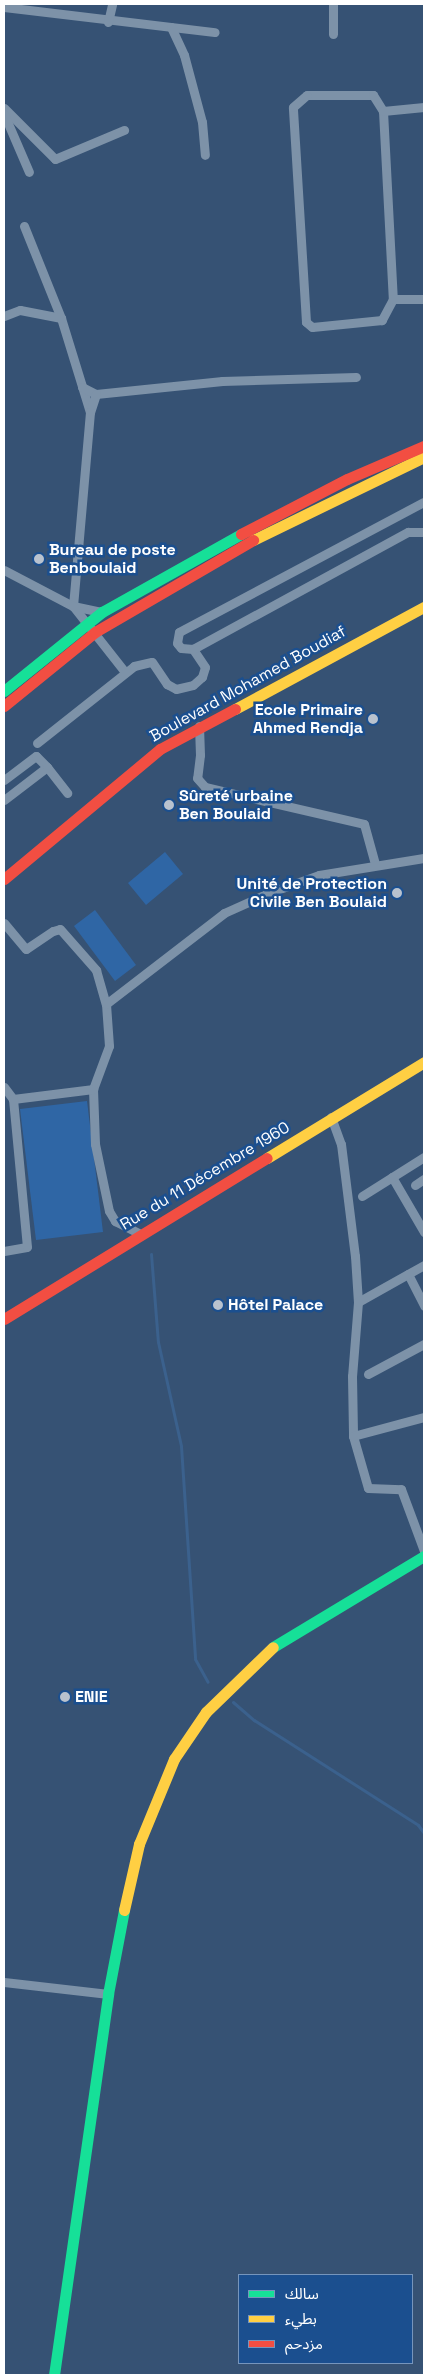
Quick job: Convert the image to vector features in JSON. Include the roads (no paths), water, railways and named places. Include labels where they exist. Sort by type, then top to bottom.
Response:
[{"type":"street","points":[[108,22],[112,4]]},
{"type":"street","points":[[333,34],[334,4]]},
{"type":"street","points":[[4,7],[108,22],[216,32]]},
{"type":"street","points":[[171,27],[184,55],[202,122],[205,155]]},
{"type":"street","points":[[307,95],[373,95],[383,111],[393,299],[388,314],[379,321],[312,327],[306,322],[293,107],[307,95]]},
{"type":"street","points":[[383,111],[424,107]]},
{"type":"street","points":[[4,108],[55,159],[124,130]]},
{"type":"street","points":[[4,114],[29,172]]},
{"type":"street","points":[[24,226],[61,318],[90,412]]},
{"type":"street","points":[[393,299],[424,299]]},
{"type":"street","points":[[4,316],[20,310],[61,318]]},
{"type":"street","points":[[82,387],[96,394],[222,381],[356,376]]},
{"type":"street","points":[[96,394],[90,412],[73,606],[125,672]]},
{"type":"street","points":[[4,706],[91,627],[102,612],[269,518],[347,478],[424,446]]},
{"type":"street","points":[[4,690],[91,627],[275,527],[424,457]]},
{"type":"street","points":[[424,502],[179,632],[176,643],[180,648],[193,649],[408,532],[424,532]]},
{"type":"street","points":[[4,570],[73,606],[102,612]]},
{"type":"street","name":"Boulevard Mohamed Boudiaf","points":[[4,879],[160,749],[199,726],[424,607]]},
{"type":"street","points":[[37,743],[134,666],[152,662],[166,684],[176,689],[192,685],[202,677],[205,667],[193,649]]},
{"type":"street","points":[[199,726],[200,755],[197,778],[205,787],[364,824],[375,864]]},
{"type":"street","points":[[4,780],[36,756],[67,793]]},
{"type":"street","points":[[4,800],[47,767]]},
{"type":"street","points":[[106,1004],[224,913],[271,892],[319,875],[375,864],[424,858]]},
{"type":"street","points":[[4,923],[26,949],[53,930],[65,933],[96,970],[106,1004],[109,1046],[93,1089],[95,1144],[109,1211],[115,1221],[140,1234]]},
{"type":"street","name":"Rue du 11 Décembre 1960","points":[[4,1319],[140,1234],[424,1062]]},
{"type":"street","points":[[4,1087],[13,1099],[28,1247],[4,1251]]},
{"type":"street","points":[[13,1099],[93,1089]]},
{"type":"street","points":[[332,1118],[341,1144],[349,1195],[358,1302],[352,1376],[354,1436],[368,1488],[401,1489],[424,1551]]},
{"type":"street","points":[[362,1196],[424,1157]]},
{"type":"street","points":[[392,1177],[424,1232]]},
{"type":"street","points":[[415,1185],[424,1179]]},
{"type":"street","points":[[358,1302],[424,1265]]},
{"type":"street","points":[[408,1274],[424,1306]]},
{"type":"street","points":[[368,1374],[424,1344]]},
{"type":"street","points":[[354,1436],[424,1417]]},
{"type":"street","points":[[54,2375],[108,1994],[125,1903],[146,1822],[174,1759],[206,1712],[270,1649],[345,1601],[424,1556]]},
{"type":"street","points":[[4,1982],[108,1994]]},
{"type":"waterway","points":[[151,1254],[158,1342],[181,1446],[195,1659],[208,1682]]},
{"type":"waterway","points":[[233,1702],[254,1720],[418,1825],[424,1833]]},
{"type":"place","name":"Bureau de poste Benboulaid","points":[[39,559]]},
{"type":"place","name":"Ecole Primaire Ahmed Rendja","points":[[373,719]]},
{"type":"place","name":"Sûreté urbaine Ben Boulaid","points":[[169,805]]},
{"type":"place","name":"Unité de Protection Civile Ben Boulaid","points":[[397,893]]},
{"type":"place","name":"Hôtel Palace","points":[[218,1305]]},
{"type":"place","name":"ENIE","points":[[65,1697]]}]
